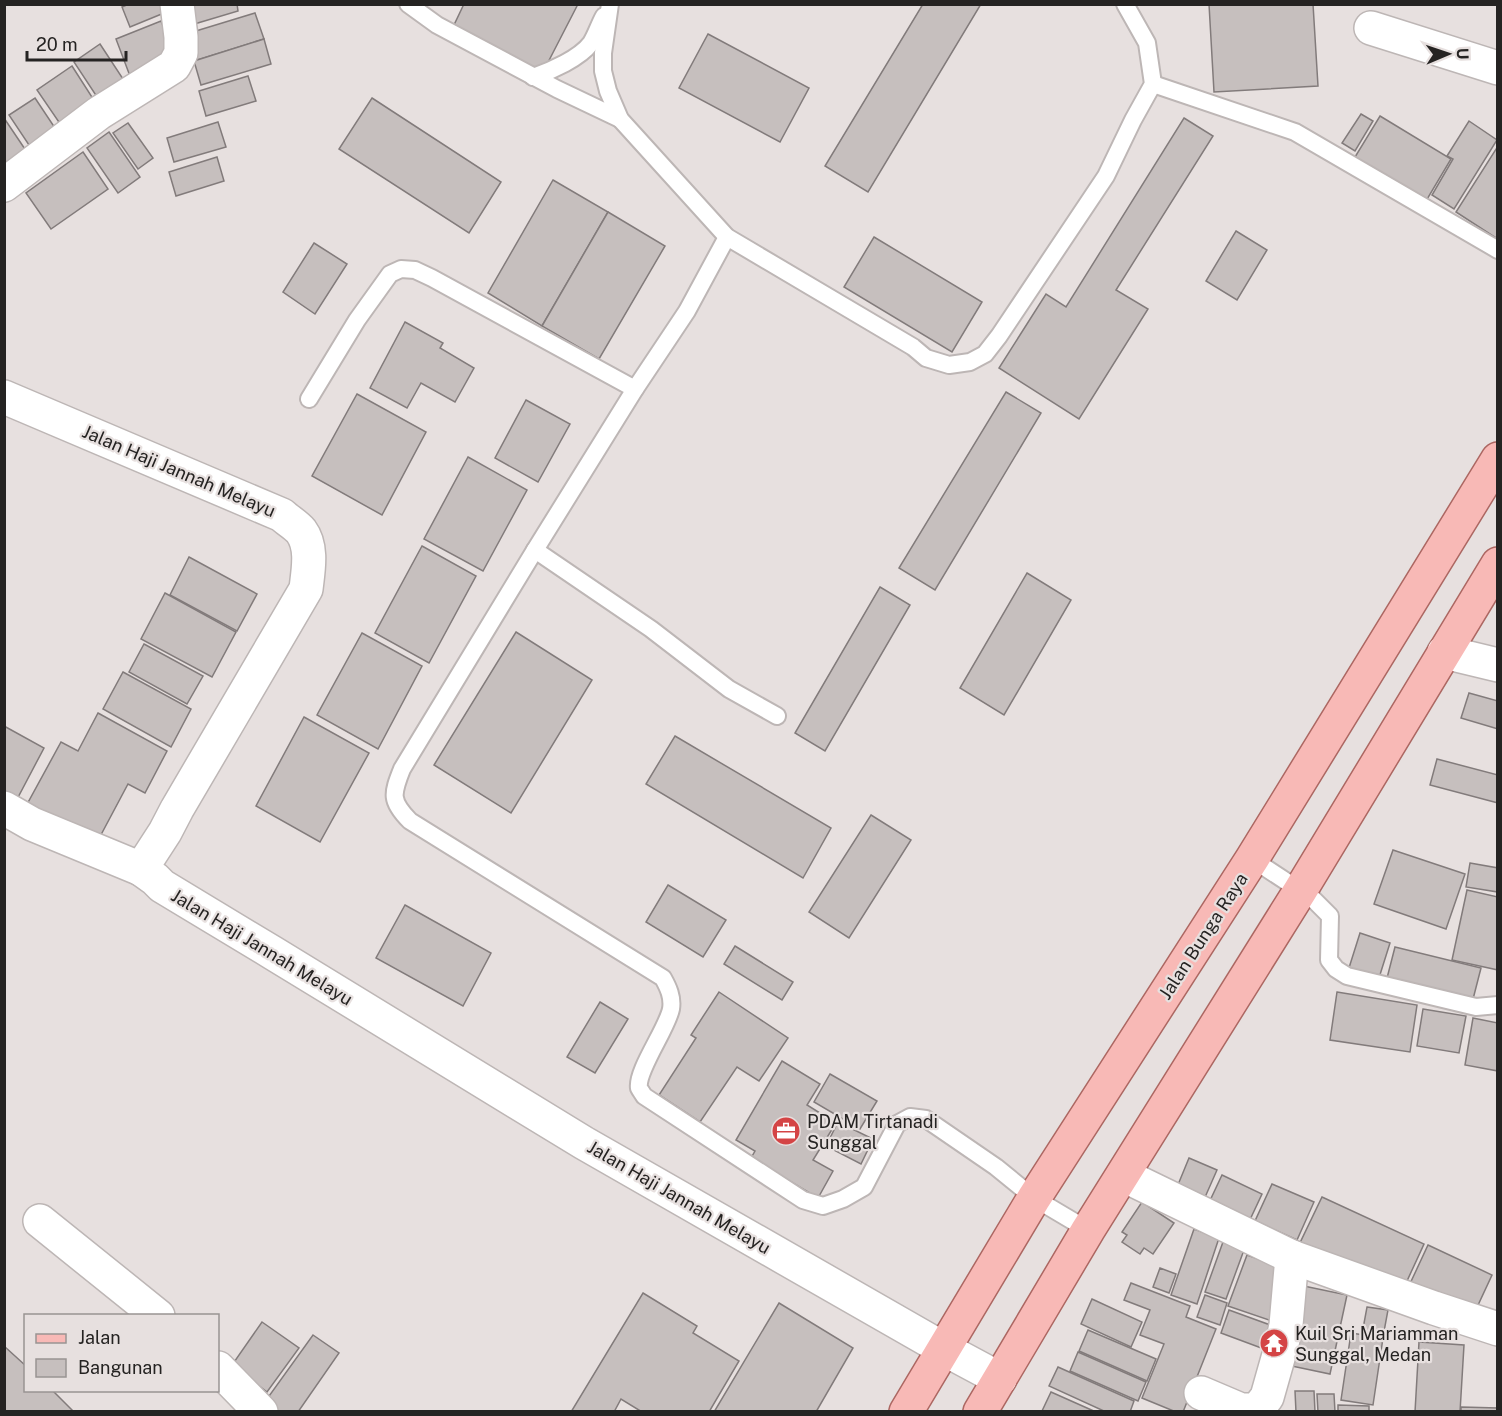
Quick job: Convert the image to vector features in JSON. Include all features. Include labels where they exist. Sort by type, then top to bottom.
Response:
[{"type":"main road","points":[[4,185],[99,113],[174,66],[181,53],[177,4]]},
{"type":"main road","points":[[1371,28],[1497,68]]},
{"type":"main road","name":"Jalan Haji Jannah Melayu","points":[[4,397],[282,515],[301,531],[307,546],[309,566],[306,589],[165,832],[141,869],[162,886],[584,1143],[1000,1379]]},
{"type":"main road","name":"Jalan Bunga Raya","points":[[906,1412],[1034,1198],[1252,859],[1497,459]]},
{"type":"main road","points":[[980,1412],[1088,1230],[1300,891],[1497,566]]},
{"type":"main road","points":[[1444,652],[1497,664]]},
{"type":"main road","points":[[4,808],[32,824],[141,869]]},
{"type":"main road","points":[[1123,1174],[1292,1257],[1497,1329]]},
{"type":"main road","points":[[40,1221],[156,1314]]},
{"type":"main road","points":[[1201,1393],[1241,1410],[1257,1410],[1267,1397],[1286,1325],[1292,1257]]},
{"type":"main road","points":[[219,1369],[261,1412]]},
{"type":"lane","points":[[408,4],[437,25],[533,77],[620,119]]},
{"type":"lane","points":[[533,77],[574,58],[590,44],[609,4]]},
{"type":"lane","points":[[609,4],[603,72],[620,119],[727,237],[913,347],[926,358],[949,365],[970,362],[985,354],[999,336],[1106,176],[1133,120],[1154,84],[1147,43],[1125,4]]},
{"type":"lane","points":[[1154,84],[1295,132],[1497,250]]},
{"type":"lane","points":[[727,237],[687,311],[635,389],[402,769],[394,787],[394,799],[401,812],[410,821],[663,978],[670,992],[671,1009],[641,1074],[639,1089],[644,1096],[803,1200],[823,1206],[843,1199],[864,1187],[897,1124],[910,1117],[926,1119],[996,1167],[1034,1198],[1088,1230]]},
{"type":"lane","points":[[309,399],[380,287],[390,274],[401,269],[415,270],[432,278],[635,389]]},
{"type":"lane","points":[[535,550],[651,629],[729,689],[777,716]]},
{"type":"lane","points":[[1252,859],[1313,899],[1330,916],[1329,960],[1336,969],[1347,976],[1476,1007],[1497,1005]]},
{"type":"building","points":[[129,4],[161,4],[164,13],[130,27],[122,7]]},
{"type":"building","points":[[185,4],[237,4],[238,11],[191,25]]},
{"type":"building","points":[[464,4],[578,4],[543,72],[454,25]]},
{"type":"building","points":[[923,4],[981,4],[868,192],[825,166]]},
{"type":"building","points":[[1209,4],[1313,4],[1318,86],[1214,92]]},
{"type":"building","points":[[255,13],[264,39],[194,61],[186,34]]},
{"type":"building","points":[[161,21],[176,58],[130,76],[116,39]]},
{"type":"building","points":[[708,34],[809,88],[780,142],[679,88]]},
{"type":"building","points":[[264,39],[271,64],[201,85],[194,61]]},
{"type":"building","points":[[100,44],[127,85],[101,103],[74,62]]},
{"type":"building","points":[[72,66],[99,108],[65,131],[37,90]]},
{"type":"building","points":[[248,76],[256,101],[206,116],[199,91]]},
{"type":"building","points":[[35,98],[61,137],[35,154],[9,115]]},
{"type":"building","points":[[372,98],[501,182],[469,233],[339,149]]},
{"type":"building","points":[[1361,114],[1373,121],[1355,151],[1342,143]]},
{"type":"building","points":[[1380,116],[1451,159],[1426,201],[1355,157]]},
{"type":"building","points":[[4,118],[33,161],[4,177]]},
{"type":"building","points":[[1184,118],[1213,136],[1116,290],[1148,309],[1079,419],[999,368],[1046,294],[1066,307]]},
{"type":"building","points":[[1469,121],[1497,140],[1454,209],[1432,195],[1453,159],[1447,156]]},
{"type":"building","points":[[218,122],[226,147],[174,162],[167,138]]},
{"type":"building","points":[[128,123],[153,158],[138,169],[113,133]]},
{"type":"building","points":[[109,132],[140,177],[118,193],[87,148]]},
{"type":"building","points":[[1498,146],[1498,236],[1496,238],[1456,212]]},
{"type":"building","points":[[83,152],[108,189],[51,229],[26,193]]},
{"type":"building","points":[[217,157],[224,181],[176,196],[169,172]]},
{"type":"building","points":[[553,180],[608,212],[542,326],[488,293]]},
{"type":"building","points":[[608,212],[665,246],[599,359],[542,326]]},
{"type":"building","points":[[1236,231],[1267,250],[1237,300],[1206,281]]},
{"type":"building","points":[[874,237],[982,302],[952,352],[844,287]]},
{"type":"building","points":[[314,243],[347,264],[315,314],[283,292]]},
{"type":"building","points":[[405,322],[443,343],[440,348],[474,368],[455,402],[421,383],[407,408],[370,388]]},
{"type":"building","points":[[1006,392],[1041,413],[935,590],[899,568]]},
{"type":"building","points":[[357,394],[426,432],[382,515],[312,476]]},
{"type":"building","points":[[526,400],[570,424],[538,482],[495,458]]},
{"type":"building","points":[[468,457],[527,490],[483,571],[424,539]]},
{"type":"building","points":[[422,546],[476,576],[429,663],[375,633]]},
{"type":"building","points":[[189,557],[257,594],[237,631],[170,595]]},
{"type":"building","points":[[1027,573],[1071,600],[1004,715],[960,688]]},
{"type":"building","points":[[880,587],[910,605],[825,751],[795,733]]},
{"type":"building","points":[[165,593],[236,632],[212,677],[141,639]]},
{"type":"building","points":[[516,632],[592,680],[511,813],[434,765]]},
{"type":"building","points":[[362,633],[422,666],[378,749],[317,715]]},
{"type":"building","points":[[144,644],[203,676],[187,704],[129,672]]},
{"type":"building","points":[[123,672],[191,709],[171,747],[103,709]]},
{"type":"building","points":[[1469,693],[1498,701],[1498,729],[1461,718]]},
{"type":"building","points":[[98,713],[167,751],[145,793],[128,784],[95,846],[25,808],[61,742],[78,751]]},
{"type":"building","points":[[304,717],[369,753],[320,842],[256,806]]},
{"type":"building","points":[[4,726],[44,748],[15,803],[4,797]]},
{"type":"building","points":[[675,736],[831,828],[803,878],[646,784]]},
{"type":"building","points":[[1437,759],[1498,775],[1498,803],[1430,785]]},
{"type":"building","points":[[871,815],[911,840],[849,938],[809,912]]},
{"type":"building","points":[[1393,850],[1465,874],[1446,929],[1374,904]]},
{"type":"building","points":[[1470,863],[1498,868],[1498,892],[1466,887]]},
{"type":"building","points":[[668,885],[726,920],[703,957],[646,922]]},
{"type":"building","points":[[1467,890],[1498,897],[1498,970],[1452,960]]},
{"type":"building","points":[[405,905],[491,953],[463,1006],[376,958]]},
{"type":"building","points":[[1360,933],[1390,943],[1378,981],[1348,971]]},
{"type":"building","points":[[735,946],[793,982],[782,1000],[724,964]]},
{"type":"building","points":[[1395,947],[1481,968],[1472,1003],[1386,982]]},
{"type":"building","points":[[719,992],[788,1038],[759,1081],[737,1067],[700,1122],[659,1095],[696,1038],[691,1035]]},
{"type":"building","points":[[1337,992],[1417,1005],[1410,1052],[1330,1040]]},
{"type":"building","points":[[600,1002],[628,1019],[595,1073],[567,1057]]},
{"type":"building","points":[[1423,1009],[1466,1016],[1459,1053],[1417,1046]]},
{"type":"building","points":[[1473,1018],[1498,1023],[1498,1071],[1465,1065]]},
{"type":"building","name":"PDAM Tirtanadi Sunggal","points":[[782,1061],[820,1084],[807,1105],[836,1123],[813,1160],[833,1171],[818,1198],[751,1158],[755,1151],[736,1140]]},
{"type":"building","points":[[830,1074],[877,1101],[860,1129],[814,1102]]},
{"type":"building","points":[[838,1122],[873,1139],[861,1164],[826,1146]]},
{"type":"building","points":[[1189,1158],[1217,1170],[1202,1204],[1175,1192]]},
{"type":"building","points":[[1222,1175],[1262,1194],[1247,1226],[1207,1207]]},
{"type":"building","points":[[1272,1184],[1314,1202],[1297,1240],[1255,1221]]},
{"type":"building","points":[[1322,1197],[1424,1244],[1401,1294],[1298,1247]]},
{"type":"building","points":[[1142,1202],[1174,1223],[1153,1254],[1144,1248],[1140,1254],[1122,1242],[1127,1235],[1122,1232]]},
{"type":"building","points":[[1194,1229],[1219,1238],[1197,1304],[1171,1295]]},
{"type":"building","points":[[1223,1242],[1244,1250],[1226,1299],[1205,1292]]},
{"type":"building","points":[[1428,1245],[1492,1275],[1472,1318],[1408,1288]]},
{"type":"building","points":[[1247,1255],[1290,1270],[1272,1321],[1228,1306]]},
{"type":"building","points":[[1160,1268],[1176,1274],[1169,1293],[1153,1287]]},
{"type":"building","points":[[1131,1283],[1190,1306],[1186,1317],[1216,1329],[1183,1412],[1176,1412],[1142,1398],[1164,1344],[1140,1335],[1150,1310],[1124,1300]]},
{"type":"building","points":[[1299,1285],[1347,1295],[1330,1374],[1282,1364]]},
{"type":"building","points":[[643,1293],[697,1326],[693,1333],[739,1361],[709,1412],[642,1412],[621,1399],[614,1412],[571,1412]]},
{"type":"building","points":[[1205,1295],[1227,1303],[1220,1325],[1197,1317]]},
{"type":"building","points":[[1092,1299],[1142,1322],[1131,1347],[1081,1324]]},
{"type":"building","points":[[779,1303],[853,1348],[816,1412],[714,1412]]},
{"type":"building","points":[[1367,1307],[1388,1310],[1383,1337],[1362,1334]]},
{"type":"building","points":[[1229,1310],[1273,1326],[1264,1349],[1221,1333]]},
{"type":"building","points":[[262,1322],[299,1348],[267,1392],[232,1365]]},
{"type":"building","points":[[1088,1330],[1156,1359],[1147,1381],[1079,1351]]},
{"type":"building","points":[[1351,1333],[1383,1338],[1373,1405],[1341,1400]]},
{"type":"building","points":[[313,1335],[339,1353],[298,1412],[276,1412],[264,1403]]},
{"type":"building","points":[[1419,1342],[1464,1345],[1460,1412],[1415,1412]]},
{"type":"building","points":[[4,1346],[24,1364],[24,1392],[54,1392],[74,1412],[4,1412]]},
{"type":"building","points":[[1078,1352],[1146,1382],[1138,1401],[1070,1371]]},
{"type":"building","points":[[1058,1367],[1134,1401],[1130,1412],[1106,1412],[1049,1386]]},
{"type":"building","points":[[1295,1391],[1314,1391],[1315,1412],[1296,1412]]},
{"type":"building","points":[[1051,1392],[1096,1412],[1042,1411]]},
{"type":"building","points":[[1317,1394],[1334,1394],[1335,1412],[1318,1412]]},
{"type":"building","points":[[1338,1405],[1369,1406],[1369,1412],[1338,1412]]},
{"type":"building","points":[[1461,1407],[1498,1408],[1498,1412],[1461,1412]]},
{"type":"place","name":"PDAM Tirtanadi Sunggal","points":[[786,1131]]},
{"type":"place","name":"Kuil Sri Mariamman Sunggal, Medan","points":[[1274,1343]]}]
